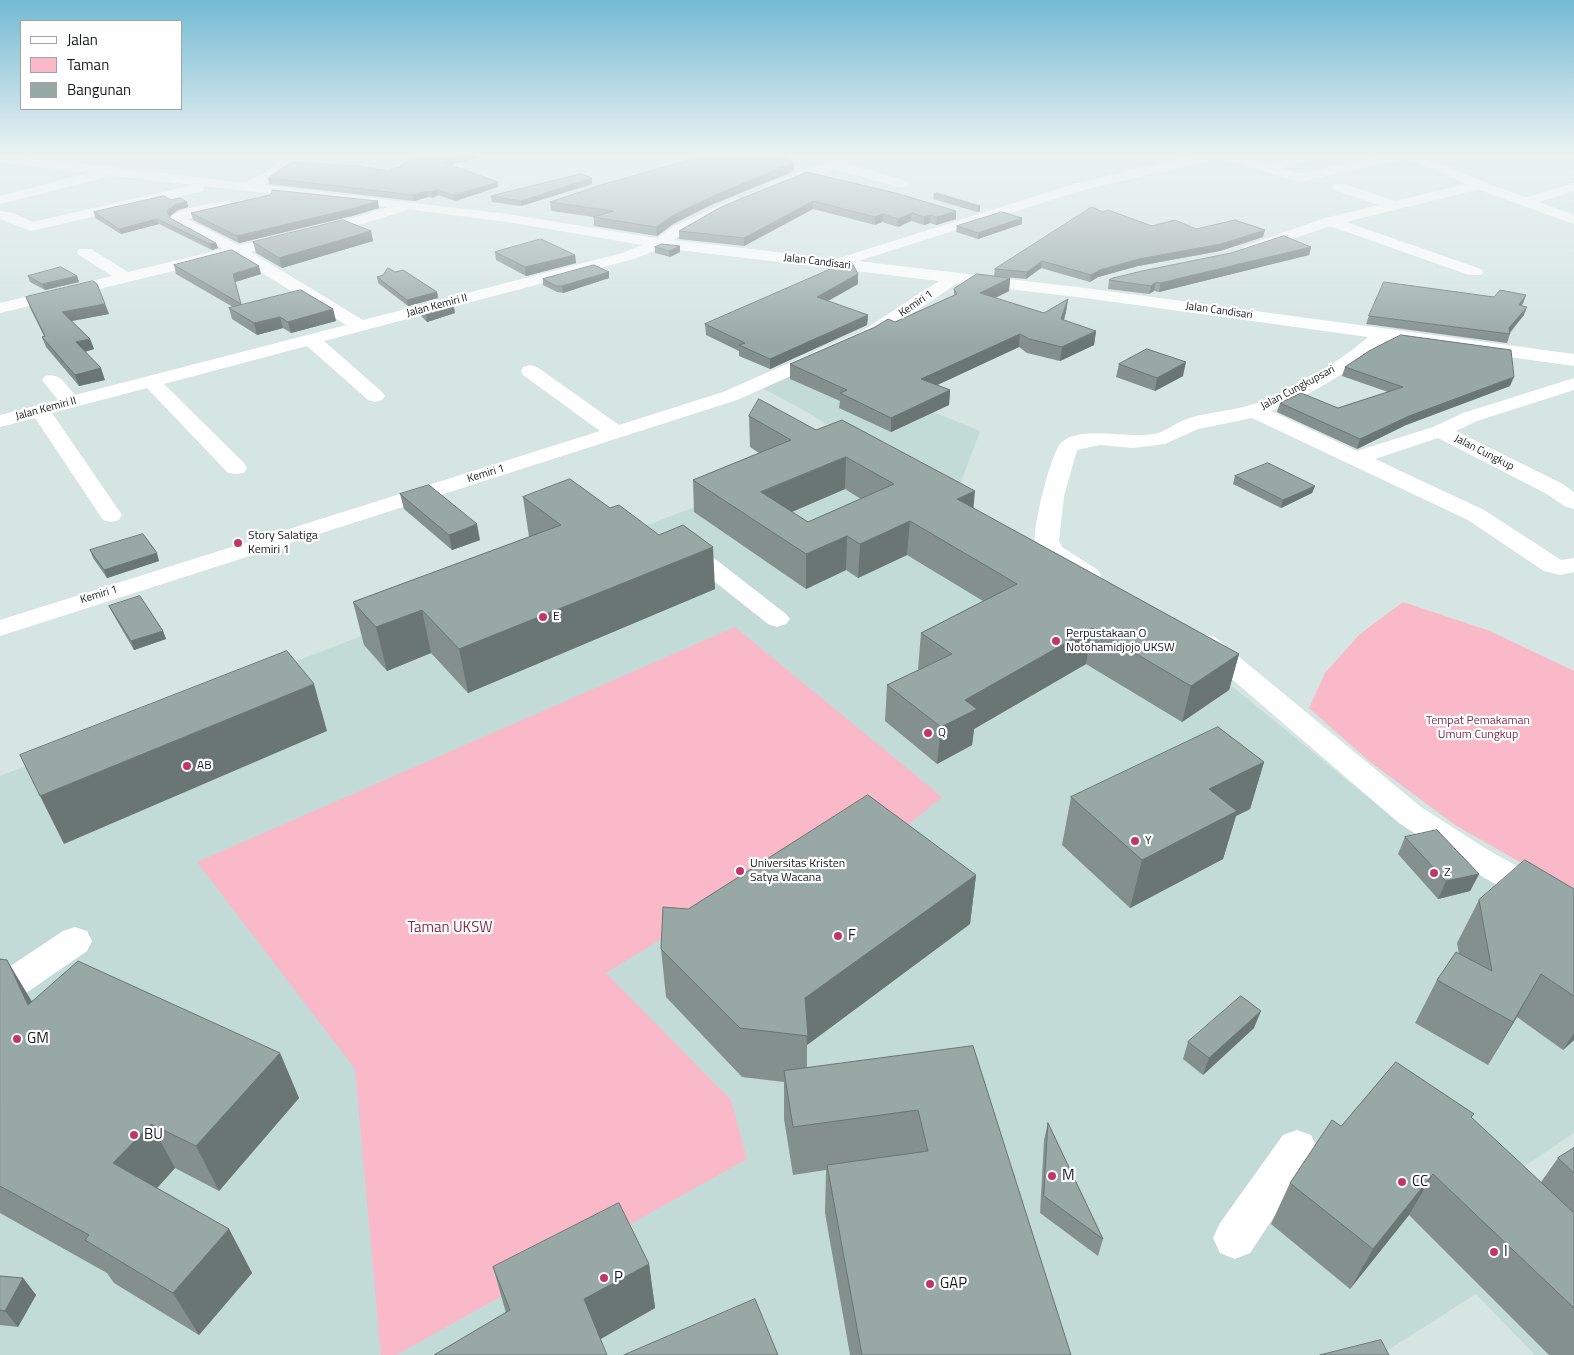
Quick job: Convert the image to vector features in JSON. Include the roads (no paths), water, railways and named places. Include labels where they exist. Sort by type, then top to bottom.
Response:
[{"type":"street","points":[[7,217],[27,226],[69,217]]},
{"type":"street","points":[[178,217],[178,220],[237,250],[360,326]]},
{"type":"street","points":[[0,308],[370,217]]},
{"type":"street","name":"Jalan Candisari","points":[[500,217],[660,242],[1085,293],[1383,334],[1416,330],[1574,360]]},
{"type":"street","name":"Jalan Kemiri II","points":[[0,421],[628,256],[660,242],[679,229],[704,217]]},
{"type":"street","points":[[972,217],[977,219]]},
{"type":"street","points":[[834,264],[983,217]]},
{"type":"street","points":[[1238,252],[1345,217]]},
{"type":"street","points":[[1330,221],[1475,272]]},
{"type":"street","points":[[85,252],[127,278]]},
{"type":"street","name":"Kemiri 1","points":[[0,628],[730,396],[868,335],[953,278]]},
{"type":"street","points":[[1085,293],[1089,289],[1105,282]]},
{"type":"street","name":"Jalan Cungkupsari","points":[[1254,411],[1268,406],[1314,381],[1368,349],[1383,334]]},
{"type":"street","points":[[310,339],[375,396]]},
{"type":"street","points":[[530,371],[617,433]]},
{"type":"street","points":[[52,380],[71,402]]},
{"type":"street","points":[[151,381],[236,468]]},
{"type":"street","name":"Jalan Cungkup","points":[[1440,431],[1470,417],[1574,384]]},
{"type":"street","points":[[40,410],[111,514]]},
{"type":"street","points":[[1108,584],[1091,576],[1052,551],[1047,541],[1053,496],[1064,452],[1070,446],[1079,442],[1100,439],[1133,442],[1165,438],[1192,424],[1254,411]]},
{"type":"street","name":"Jalan Cungkupsari","points":[[1254,411],[1476,515],[1494,525],[1517,543],[1553,566],[1560,568],[1574,565]]},
{"type":"street","points":[[1355,459],[1440,431]]},
{"type":"street","name":"Jalan Cungkup","points":[[1440,431],[1553,488],[1574,502]]},
{"type":"street","points":[[677,540],[777,619]]},
{"type":"street","points":[[1188,630],[1249,678],[1410,815],[1476,858],[1574,914]]},
{"type":"street","points":[[0,992],[75,941]]},
{"type":"street","points":[[1235,1238],[1296,1148]]},
{"type":"place","name":"Story Salatiga Kemiri 1","points":[[238,543]]},
{"type":"place","name":"E","points":[[543,617]]},
{"type":"place","name":"Perpustakaan O Notohamidjojo UKSW","points":[[1056,641]]},
{"type":"place","name":"Q","points":[[928,733]]},
{"type":"place","name":"AB","points":[[187,766]]},
{"type":"place","name":"Y","points":[[1135,841]]},
{"type":"place","name":"Universitas Kristen Satya Wacana","points":[[740,871]]},
{"type":"place","name":"Z","points":[[1434,873]]},
{"type":"place","name":"F","points":[[838,936]]},
{"type":"place","name":"GM","points":[[17,1039]]},
{"type":"place","name":"BU","points":[[134,1135]]},
{"type":"place","name":"M","points":[[1052,1176]]},
{"type":"place","name":"CC","points":[[1402,1182]]},
{"type":"place","name":"I","points":[[1494,1252]]},
{"type":"place","name":"P","points":[[604,1278]]},
{"type":"place","name":"GAP","points":[[930,1284]]},
{"type":"park label","name":"Tempat Pemakaman Umum Cungkup","points":[[1478,728]]},
{"type":"park label","name":"Taman UKSW","points":[[450,928]]}]
